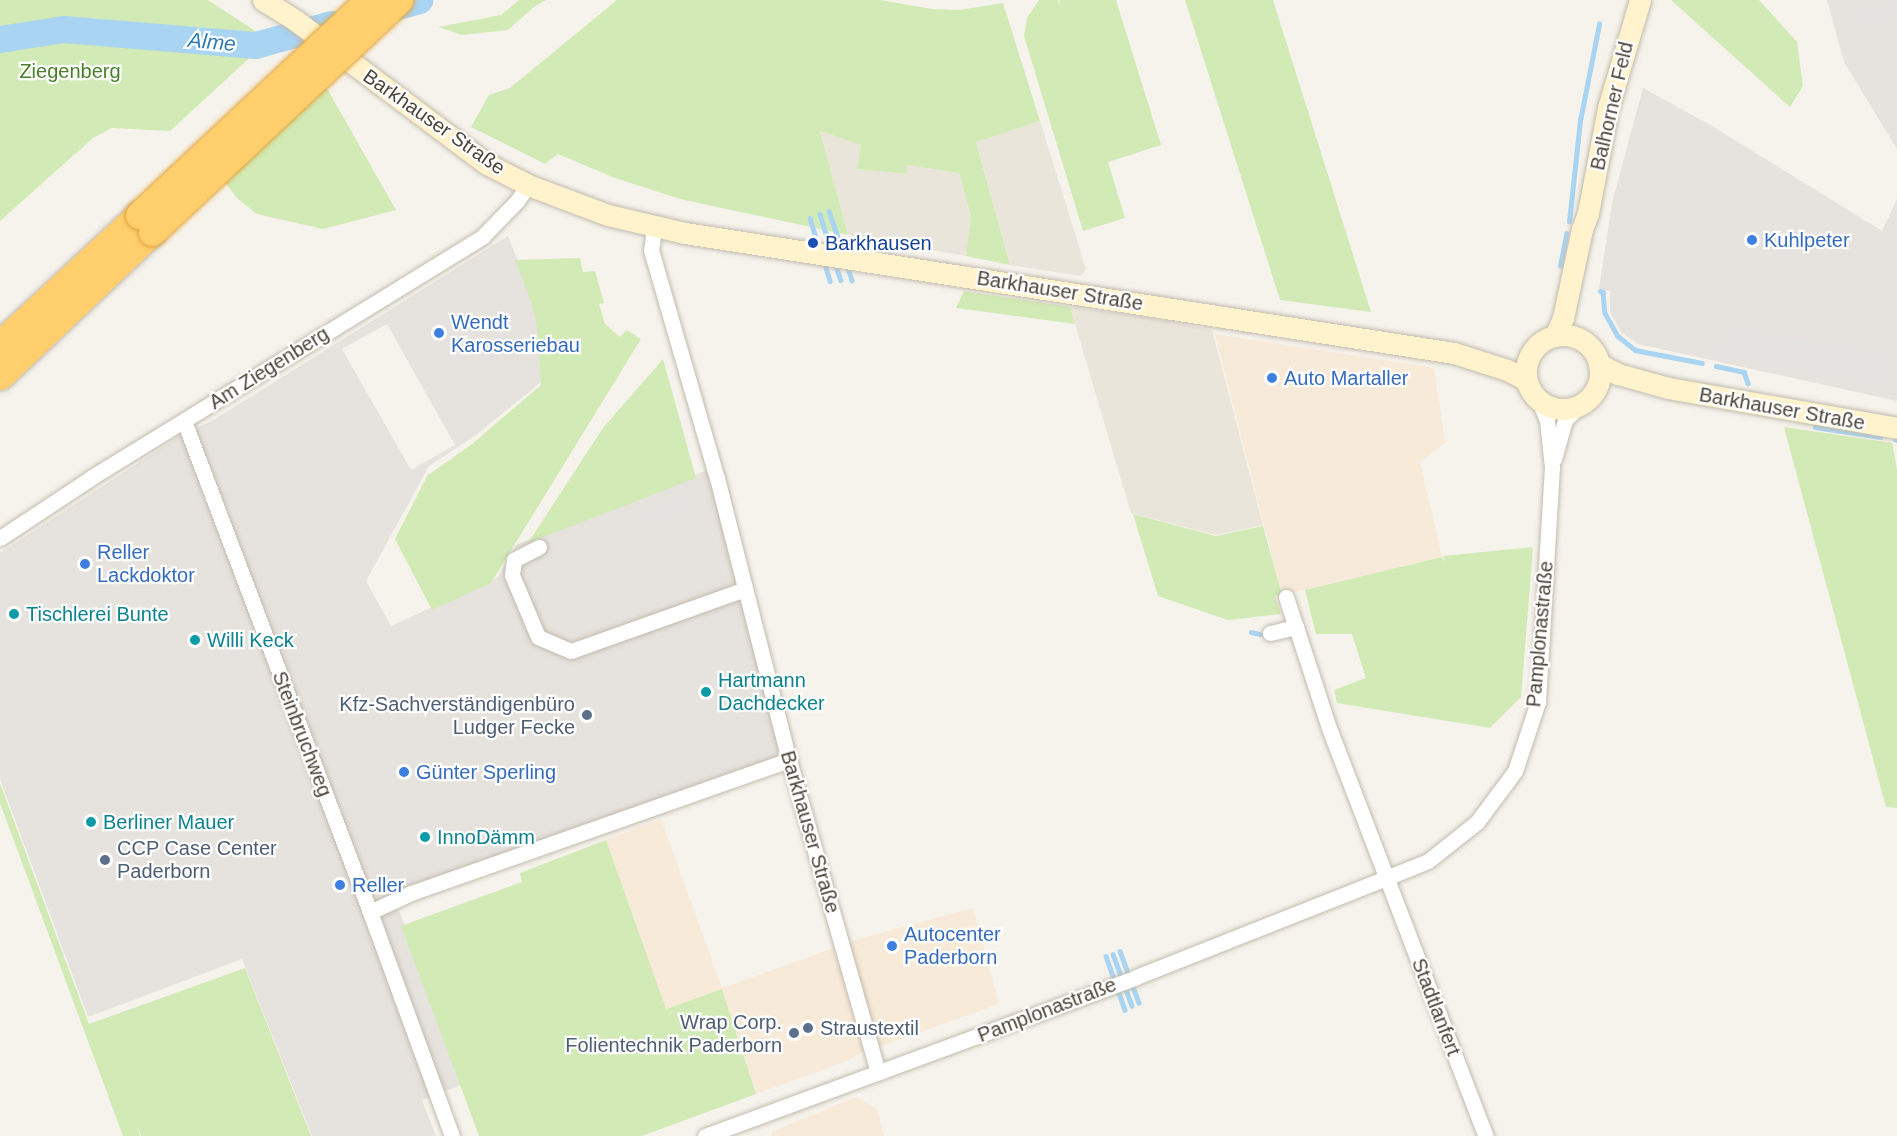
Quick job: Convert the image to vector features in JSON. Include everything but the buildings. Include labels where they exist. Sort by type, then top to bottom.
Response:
[{"type":"highway","points":[[0,376],[145,223],[369,0]]},
{"type":"highway","points":[[0,344],[145,223],[399,0]]},
{"type":"street","name":"Barkhauser Straße","points":[[263,0],[295,20],[488,164],[528,186],[608,215],[654,227],[1466,356],[1519,375],[1533,393]]},
{"type":"street","name":"Balhorner Feld","points":[[1555,336],[1563,318],[1582,229],[1588,213],[1608,108],[1640,0]]},
{"type":"street","name":"Am Ziegenberg","points":[[0,538],[183,421],[483,236],[517,201],[528,186]]},
{"type":"street","name":"Balhorner Feld","points":[[1588,213],[1589,231],[1578,321],[1579,330],[1588,345]]},
{"type":"street","name":"Barkhauser Straße","points":[[654,227],[651,250],[717,477],[789,760],[878,1073]]},
{"type":"street","points":[[1555,336],[1574,337],[1588,345],[1599,364],[1600,373],[1587,398],[1565,420],[1552,468],[1547,420],[1533,393],[1526,368],[1529,356],[1536,346],[1555,336]]},
{"type":"street","name":"Barkhauser Straße","points":[[1466,356],[1525,353],[1536,346]]},
{"type":"street","name":"Barkhauser Straße","points":[[1599,364],[1618,374],[1668,388],[1897,428]]},
{"type":"street","name":"Barkhauser Straße","points":[[1587,398],[1616,387],[1651,390],[1668,388]]},
{"type":"street","points":[[1533,393],[1545,405],[1564,409],[1587,398]]},
{"type":"street","name":"Steinbruchweg","points":[[183,421],[370,912],[452,1136]]},
{"type":"street","name":"Pamplonastraße","points":[[705,1136],[1136,977],[1428,861],[1477,822],[1515,771],[1538,702],[1552,468]]},
{"type":"street","points":[[539,547],[514,560],[512,575],[538,637],[571,651],[746,589]]},
{"type":"street","points":[[1286,597],[1329,728],[1386,878]]},
{"type":"street","points":[[1270,633],[1296,627]]},
{"type":"street","points":[[370,912],[411,893],[789,760]]},
{"type":"street","name":"Stadtlanfert","points":[[1386,878],[1486,1136]]},
{"type":"shaded area","points":[[1827,0],[1897,0],[1897,149],[1844,62]]},
{"type":"shaded area","points":[[1885,0],[1897,0],[1897,19],[1854,31],[1850,14],[1885,4]]},
{"type":"shaded area","points":[[1643,88],[1712,126],[1882,231],[1897,199],[1897,401],[1638,344],[1622,333],[1610,312],[1610,291],[1599,289],[1612,203]]},
{"type":"shaded area","points":[[1040,121],[1086,269],[1081,276],[1010,265],[976,141]]},
{"type":"shaded area","points":[[820,131],[861,145],[857,169],[907,174],[905,165],[959,173],[971,216],[966,256],[848,235]]},
{"type":"shaded area","points":[[508,236],[540,317],[546,378],[476,435],[429,466],[366,581],[391,626],[498,577],[516,545],[713,468],[791,753],[396,902],[464,1084],[422,1100],[436,1136],[312,1136],[242,959],[88,1017],[0,779],[0,553],[178,437],[215,419]],"holes":[[[387,324],[455,445],[411,470],[342,349]]]},
{"type":"shaded area","points":[[1070,307],[1150,318],[1212,330],[1263,525],[1216,535],[1131,513]]},
{"type":"shaded area","points":[[1720,327],[1897,355],[1892,386],[1715,358]]},
{"type":"shaded area","points":[[1215,334],[1434,368],[1445,443],[1420,462],[1442,557],[1282,595]]},
{"type":"shaded area","points":[[689,496],[693,508],[635,527],[631,515]]},
{"type":"shaded area","points":[[661,819],[722,988],[859,939],[973,908],[999,1004],[856,1055],[847,1061],[756,1094],[722,989],[666,1009],[606,840]]},
{"type":"shaded area","points":[[856,1097],[877,1109],[884,1136],[772,1136],[771,1132]]},
{"type":"green space","name":"Ziegenberg","points":[[0,0],[208,0],[269,40],[170,131],[112,128],[93,138],[0,221]]},
{"type":"green space","points":[[519,0],[546,0],[534,7],[508,30],[462,35],[438,27],[501,15]]},
{"type":"green space","points":[[617,0],[880,0],[932,9],[959,10],[1003,3],[1040,121],[976,142],[1010,265],[966,256],[971,216],[959,173],[906,165],[907,174],[857,169],[861,145],[820,131],[848,235],[680,199],[615,178],[558,154],[545,164],[471,127],[489,95],[510,88]]},
{"type":"green space","points":[[1039,0],[1058,0],[1061,8],[1059,0],[1116,0],[1161,145],[1108,162],[1125,218],[1083,231],[1024,36],[1027,18]]},
{"type":"green space","points":[[1185,0],[1273,0],[1371,312],[1280,300]]},
{"type":"green space","points":[[1671,0],[1759,0],[1797,42],[1803,86],[1790,107]]},
{"type":"green space","points":[[325,85],[396,210],[323,229],[257,214],[238,199],[197,148]]},
{"type":"green space","points":[[580,258],[583,272],[595,271],[604,303],[599,304],[605,324],[620,337],[627,330],[641,339],[491,583],[432,610],[395,539],[427,476],[472,444],[541,385],[537,325],[530,298],[515,260]]},
{"type":"green space","points":[[964,291],[1070,307],[1075,324],[956,308]]},
{"type":"green space","points":[[663,359],[696,478],[528,543],[603,428]]},
{"type":"green space","points":[[1784,427],[1892,443],[1897,470],[1897,808],[1886,807]]},
{"type":"green space","points":[[1133,514],[1216,536],[1263,526],[1282,595],[1275,596],[1281,614],[1228,620],[1158,596]]},
{"type":"green space","points":[[1533,547],[1521,697],[1490,728],[1337,703],[1334,690],[1366,678],[1352,634],[1316,634],[1305,590],[1442,557],[1445,564],[1443,556]]},
{"type":"green space","points":[[0,783],[89,1024],[245,968],[311,1136],[141,1136],[137,1125],[140,1136],[123,1136],[0,803]]},
{"type":"green space","points":[[606,840],[666,1009],[722,989],[756,1094],[642,1136],[479,1136],[401,926],[522,882],[520,873]]},
{"type":"waterway","name":"Alme","points":[[376,12],[419,0]]},
{"type":"waterway","name":"Alme","points":[[0,39],[63,29],[255,45],[331,24]]},
{"type":"waterway","points":[[1569,222],[1580,121],[1599,24]]},
{"type":"waterway","points":[[829,211],[843,252]]},
{"type":"waterway","points":[[820,214],[831,249]]},
{"type":"waterway","points":[[810,218],[819,247]]},
{"type":"waterway","points":[[1560,266],[1566,234]]},
{"type":"waterway","points":[[824,261],[830,281]]},
{"type":"waterway","points":[[835,263],[841,280]]},
{"type":"waterway","points":[[847,265],[852,280]]},
{"type":"waterway","points":[[1600,291],[1603,292],[1605,313],[1618,336],[1635,350],[1702,363]]},
{"type":"waterway","points":[[1716,366],[1744,372],[1748,383]]},
{"type":"waterway","points":[[1815,427],[1880,437]]},
{"type":"waterway","points":[[1251,632],[1260,634]]},
{"type":"waterway","points":[[1120,951],[1139,1003]]},
{"type":"waterway","points":[[1113,954],[1132,1006]]},
{"type":"waterway","points":[[1106,956],[1125,1010]]},
{"type":"place","name":"Kuhlpeter","points":[[1752,240]]},
{"type":"place","name":"Barkhausen","points":[[813,243]]},
{"type":"place","name":"Wendt Karosseriebau","points":[[439,333]]},
{"type":"place","name":"Auto Martaller","points":[[1272,378]]},
{"type":"place","name":"Reller Lackdoktor","points":[[85,564]]},
{"type":"place","name":"Tischlerei Bunte","points":[[14,614]]},
{"type":"place","name":"Willi Keck","points":[[195,640]]},
{"type":"place","name":"Hartmann Dachdecker","points":[[706,692]]},
{"type":"place","name":"Kfz-Sachverständigenbüro Ludger Fecke","points":[[587,715]]},
{"type":"place","name":"Günter Sperling","points":[[404,772]]},
{"type":"place","name":"Berliner Mauer","points":[[91,822]]},
{"type":"place","name":"InnoDämm","points":[[425,837]]},
{"type":"place","name":"CCP Case Center Paderborn","points":[[105,860]]},
{"type":"place","name":"Reller","points":[[340,885]]},
{"type":"place","name":"Autocenter Paderborn","points":[[892,946]]},
{"type":"place","name":"Straustextil","points":[[808,1028]]},
{"type":"place","name":"Wrap Corp. Folientechnik Paderborn","points":[[794,1033]]}]
